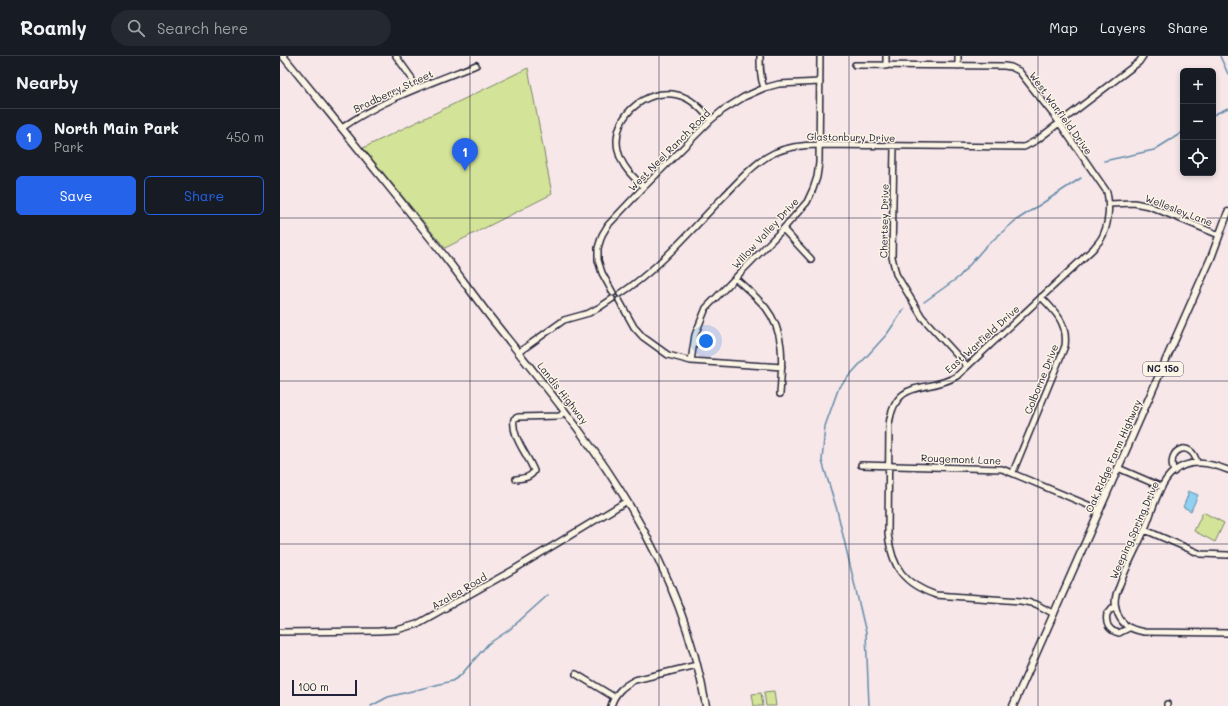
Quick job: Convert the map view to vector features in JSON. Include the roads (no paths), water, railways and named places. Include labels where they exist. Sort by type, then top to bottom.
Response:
[{"type":"main road","name":"Landis Highway","points":[[283,56],[432,240],[565,411],[588,442],[627,501],[652,545],[666,574],[686,628],[697,665],[706,706]]},
{"type":"main road","name":"Oak Ridge Farm Highway","points":[[1013,706],[1195,294],[1228,212]]},
{"type":"street","points":[[396,56],[411,77],[415,89]]},
{"type":"street","points":[[760,56],[761,81],[764,88]]},
{"type":"street","name":"Willow Valley Drive","points":[[691,361],[695,335],[706,308],[783,229],[807,202],[813,189],[819,163],[820,56]]},
{"type":"street","points":[[886,56],[886,66]]},
{"type":"street","points":[[958,56],[958,66]]},
{"type":"street","name":"Glastonbury Drive","points":[[620,294],[652,271],[761,160],[775,152],[788,147],[819,145],[1024,147],[1037,140],[1060,123],[1139,62],[1143,56]]},
{"type":"street","name":"Bradberry Street","points":[[342,128],[364,113],[415,89],[476,65]]},
{"type":"street","name":"West Warfield Drive","points":[[855,65],[1004,66],[1019,71],[1060,123],[1106,192],[1109,204]]},
{"type":"street","name":"West Neel Ranch Road","points":[[613,292],[602,273],[598,260],[598,248],[602,235],[608,225],[644,187],[711,120],[723,110],[744,97],[764,88],[779,84],[795,82],[820,82]]},
{"type":"street","points":[[644,187],[632,177],[623,163],[618,150],[618,135],[622,121],[630,110],[643,99],[659,94],[672,93],[689,99],[711,120]]},
{"type":"street","name":"Chertsey Drive","points":[[894,146],[892,257],[894,269],[922,317],[968,366]]},
{"type":"street","name":"Wellesley Lane","points":[[1109,204],[1134,203],[1149,206],[1219,235]]},
{"type":"street","name":"East Warfield Drive","points":[[1054,614],[1036,604],[1026,602],[936,595],[923,590],[912,583],[902,573],[895,563],[890,551],[888,534],[889,424],[891,413],[896,402],[904,394],[915,388],[949,381],[957,376],[1093,249],[1102,238],[1107,221],[1109,204]]},
{"type":"street","points":[[783,229],[811,259]]},
{"type":"street","points":[[735,278],[762,303],[773,320],[781,342],[782,367],[780,394]]},
{"type":"street","points":[[612,299],[611,296],[613,292],[616,291],[620,294],[621,297],[619,300],[634,327],[643,338],[668,355],[691,361],[782,367]]},
{"type":"street","name":"Colborne Drive","points":[[1013,472],[1065,346],[1066,335],[1063,325],[1055,310],[1041,297]]},
{"type":"street","points":[[519,352],[564,320],[589,313],[600,308],[612,299]]},
{"type":"street","points":[[612,299],[616,301],[619,300]]},
{"type":"street","points":[[516,480],[526,478],[534,471],[519,443],[513,424],[514,419],[518,417],[560,416],[565,411]]},
{"type":"street","points":[[1174,472],[1171,465],[1171,458],[1180,450],[1186,449],[1191,451],[1196,455],[1197,463]]},
{"type":"street","name":"Weeping Spring Drive","points":[[1228,470],[1208,463],[1197,463],[1188,465],[1174,472],[1168,478],[1162,487],[1145,530],[1118,588],[1116,607],[1112,608],[1107,614],[1107,624],[1110,629],[1119,633],[1129,628],[1144,632],[1228,633]]},
{"type":"street","name":"Rougemont Lane","points":[[861,465],[1002,469],[1013,472],[1100,510]]},
{"type":"street","points":[[1118,468],[1162,487]]},
{"type":"street","name":"Azalea Road","points":[[280,632],[378,632],[397,630],[417,624],[513,570],[627,501]]},
{"type":"street","points":[[1145,530],[1201,554],[1228,555]]},
{"type":"street","points":[[1116,607],[1119,617],[1129,628]]},
{"type":"street","points":[[611,706],[614,697],[621,689],[635,680],[697,665]]},
{"type":"street","points":[[576,674],[614,697]]},
{"type":"water","points":[[1188,491],[1198,495],[1191,511],[1183,507]]},
{"type":"waterway","points":[[1220,56],[1228,74]]},
{"type":"waterway","points":[[1216,114],[1228,108]]},
{"type":"waterway","points":[[1104,161],[1154,150],[1180,134]]},
{"type":"waterway","points":[[924,302],[959,277],[985,247],[1015,221],[1081,178]]},
{"type":"waterway","points":[[869,706],[866,633],[837,510],[822,461],[825,426],[839,387],[887,334],[904,309]]},
{"type":"waterway","points":[[371,706],[388,697],[452,681],[460,676],[488,644],[509,630],[548,595]]},
{"type":"place","name":"North Main Park","points":[[465,171]]}]
